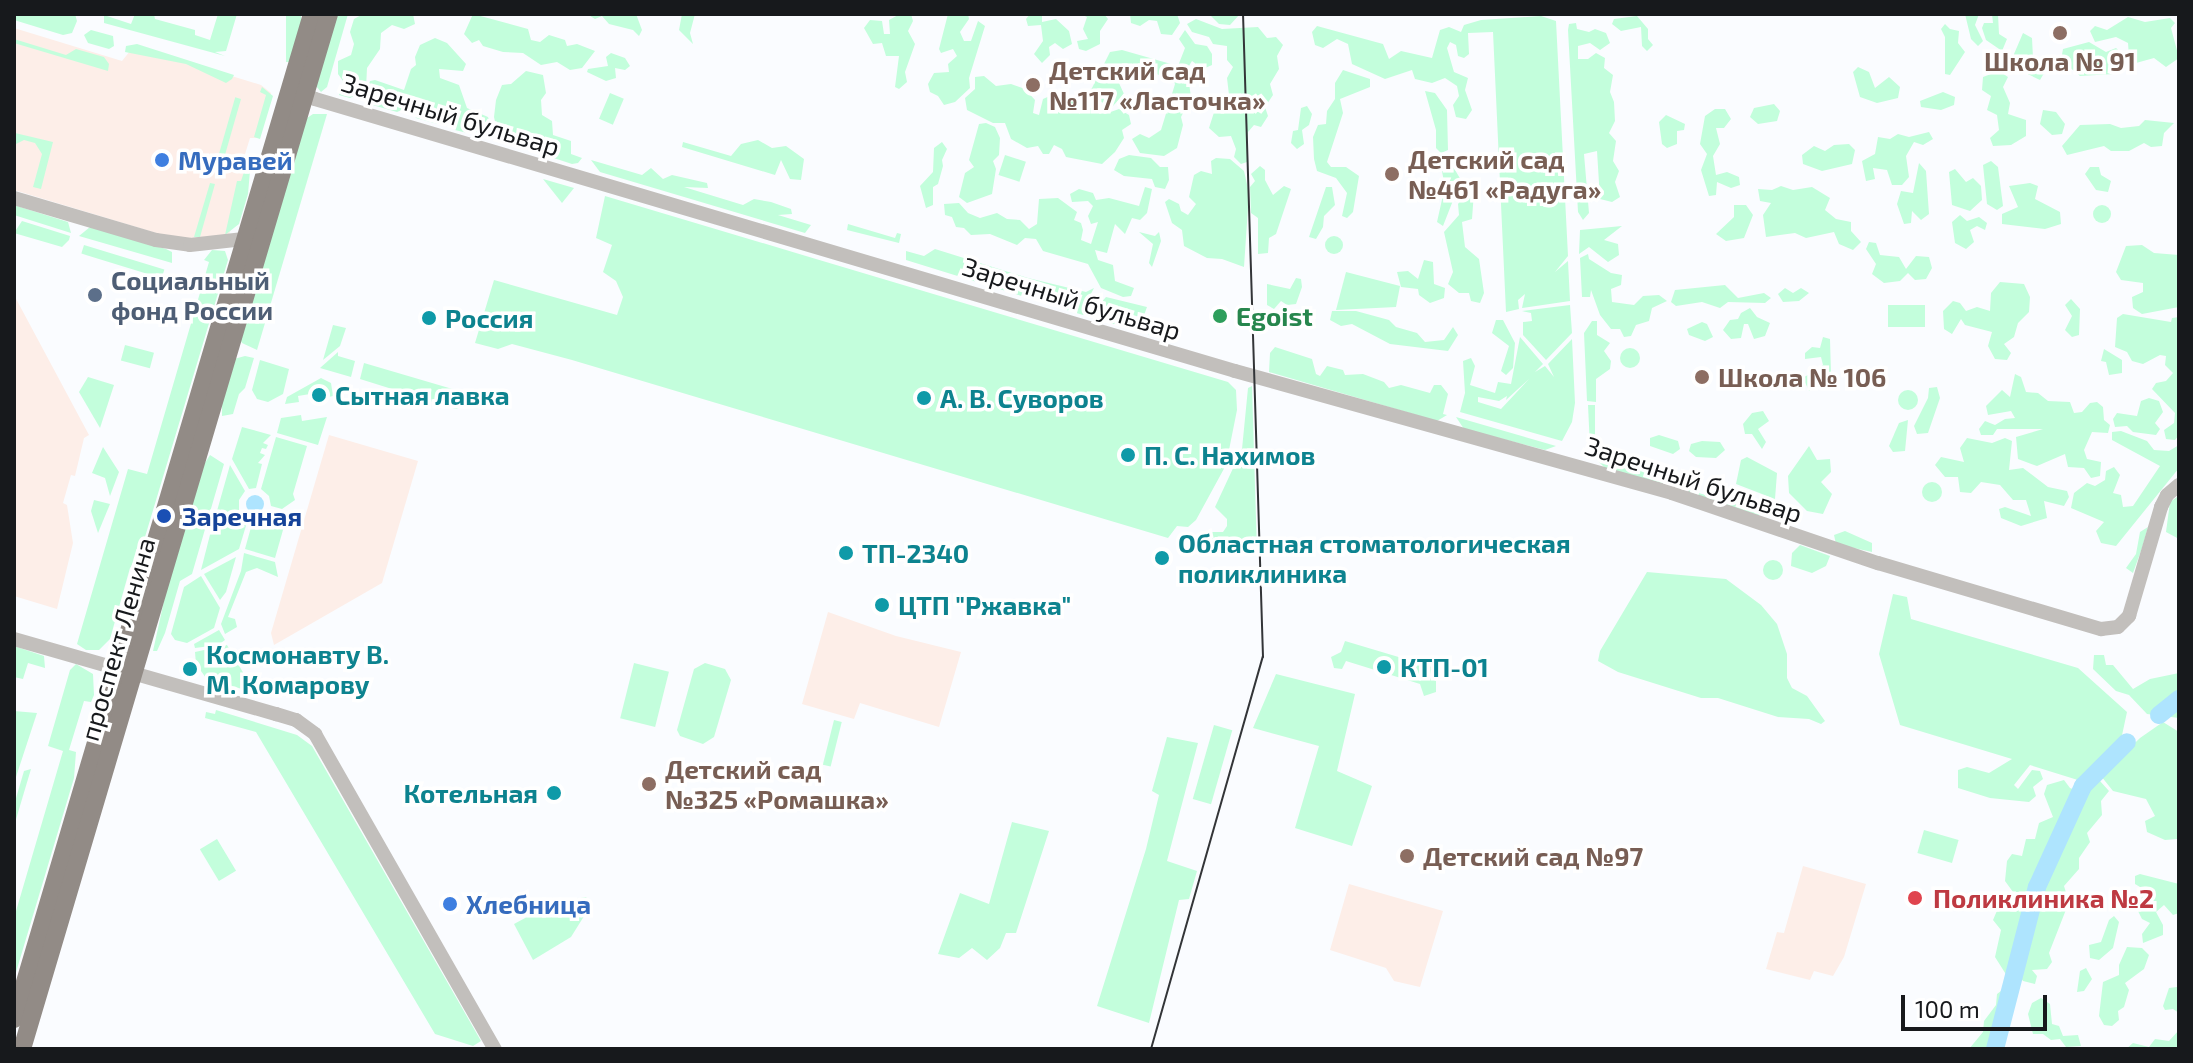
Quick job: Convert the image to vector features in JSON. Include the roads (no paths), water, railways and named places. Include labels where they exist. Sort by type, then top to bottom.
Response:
[{"type":"main road","name":"проспект Ленина","points":[[14,1019],[126,671],[297,90],[312,14]]},
{"type":"main road","name":"проспект Ленина","points":[[22,1049],[244,239],[297,90],[329,14]]},
{"type":"street","name":"Заречный бульвар","points":[[297,90],[1208,364],[1656,489],[1871,560],[2092,626],[2118,627],[2129,616],[2161,507],[2167,495],[2179,485]]},
{"type":"street","points":[[14,198],[156,240],[190,245],[244,239]]},
{"type":"street","points":[[14,639],[296,720],[315,734],[495,1049]]},
{"type":"water","points":[[255,495],[262,497],[262,511],[255,513],[248,511],[246,504],[248,497]]},
{"type":"waterway","points":[[2159,715],[2179,699]]},
{"type":"waterway","points":[[1995,1049],[2037,887],[2083,786],[2127,742]]},
{"type":"tram line","points":[[1151,1049],[1263,657],[1243,14]]},
{"type":"place","name":"Школа № 91","points":[[2060,33]]},
{"type":"place","name":"Детский сад №117 «Ласточка»","points":[[1033,85]]},
{"type":"place","name":"Муравей","points":[[162,160]]},
{"type":"place","name":"Детский сад №461 «Радуга»","points":[[1392,174]]},
{"type":"place","name":"Социальный фонд России","points":[[95,295]]},
{"type":"place","name":"Egoist","points":[[1220,316]]},
{"type":"place","name":"Россия","points":[[429,318]]},
{"type":"place","name":"Школа № 106","points":[[1702,377]]},
{"type":"place","name":"Сытная лавка","points":[[319,395]]},
{"type":"place","name":"А. В. Суворов","points":[[924,398]]},
{"type":"place","name":"П. С. Нахимов","points":[[1128,455]]},
{"type":"place","name":"Заречная","points":[[164,516]]},
{"type":"place","name":"ТП-2340","points":[[846,553]]},
{"type":"place","name":"Областная стоматологическая поликлиника","points":[[1162,558]]},
{"type":"place","name":"ЦТП \"Ржавка\"","points":[[882,605]]},
{"type":"place","name":"КТП-01","points":[[1384,667]]},
{"type":"place","name":"Космонавту В. М. Комарову","points":[[190,669]]},
{"type":"place","name":"Детский сад №325 «Ромашка»","points":[[649,784]]},
{"type":"place","name":"Котельная","points":[[554,793]]},
{"type":"place","name":"Детский сад №97","points":[[1407,856]]},
{"type":"place","name":"Поликлиника №2","points":[[1915,898]]},
{"type":"place","name":"Хлебница","points":[[450,904]]}]
